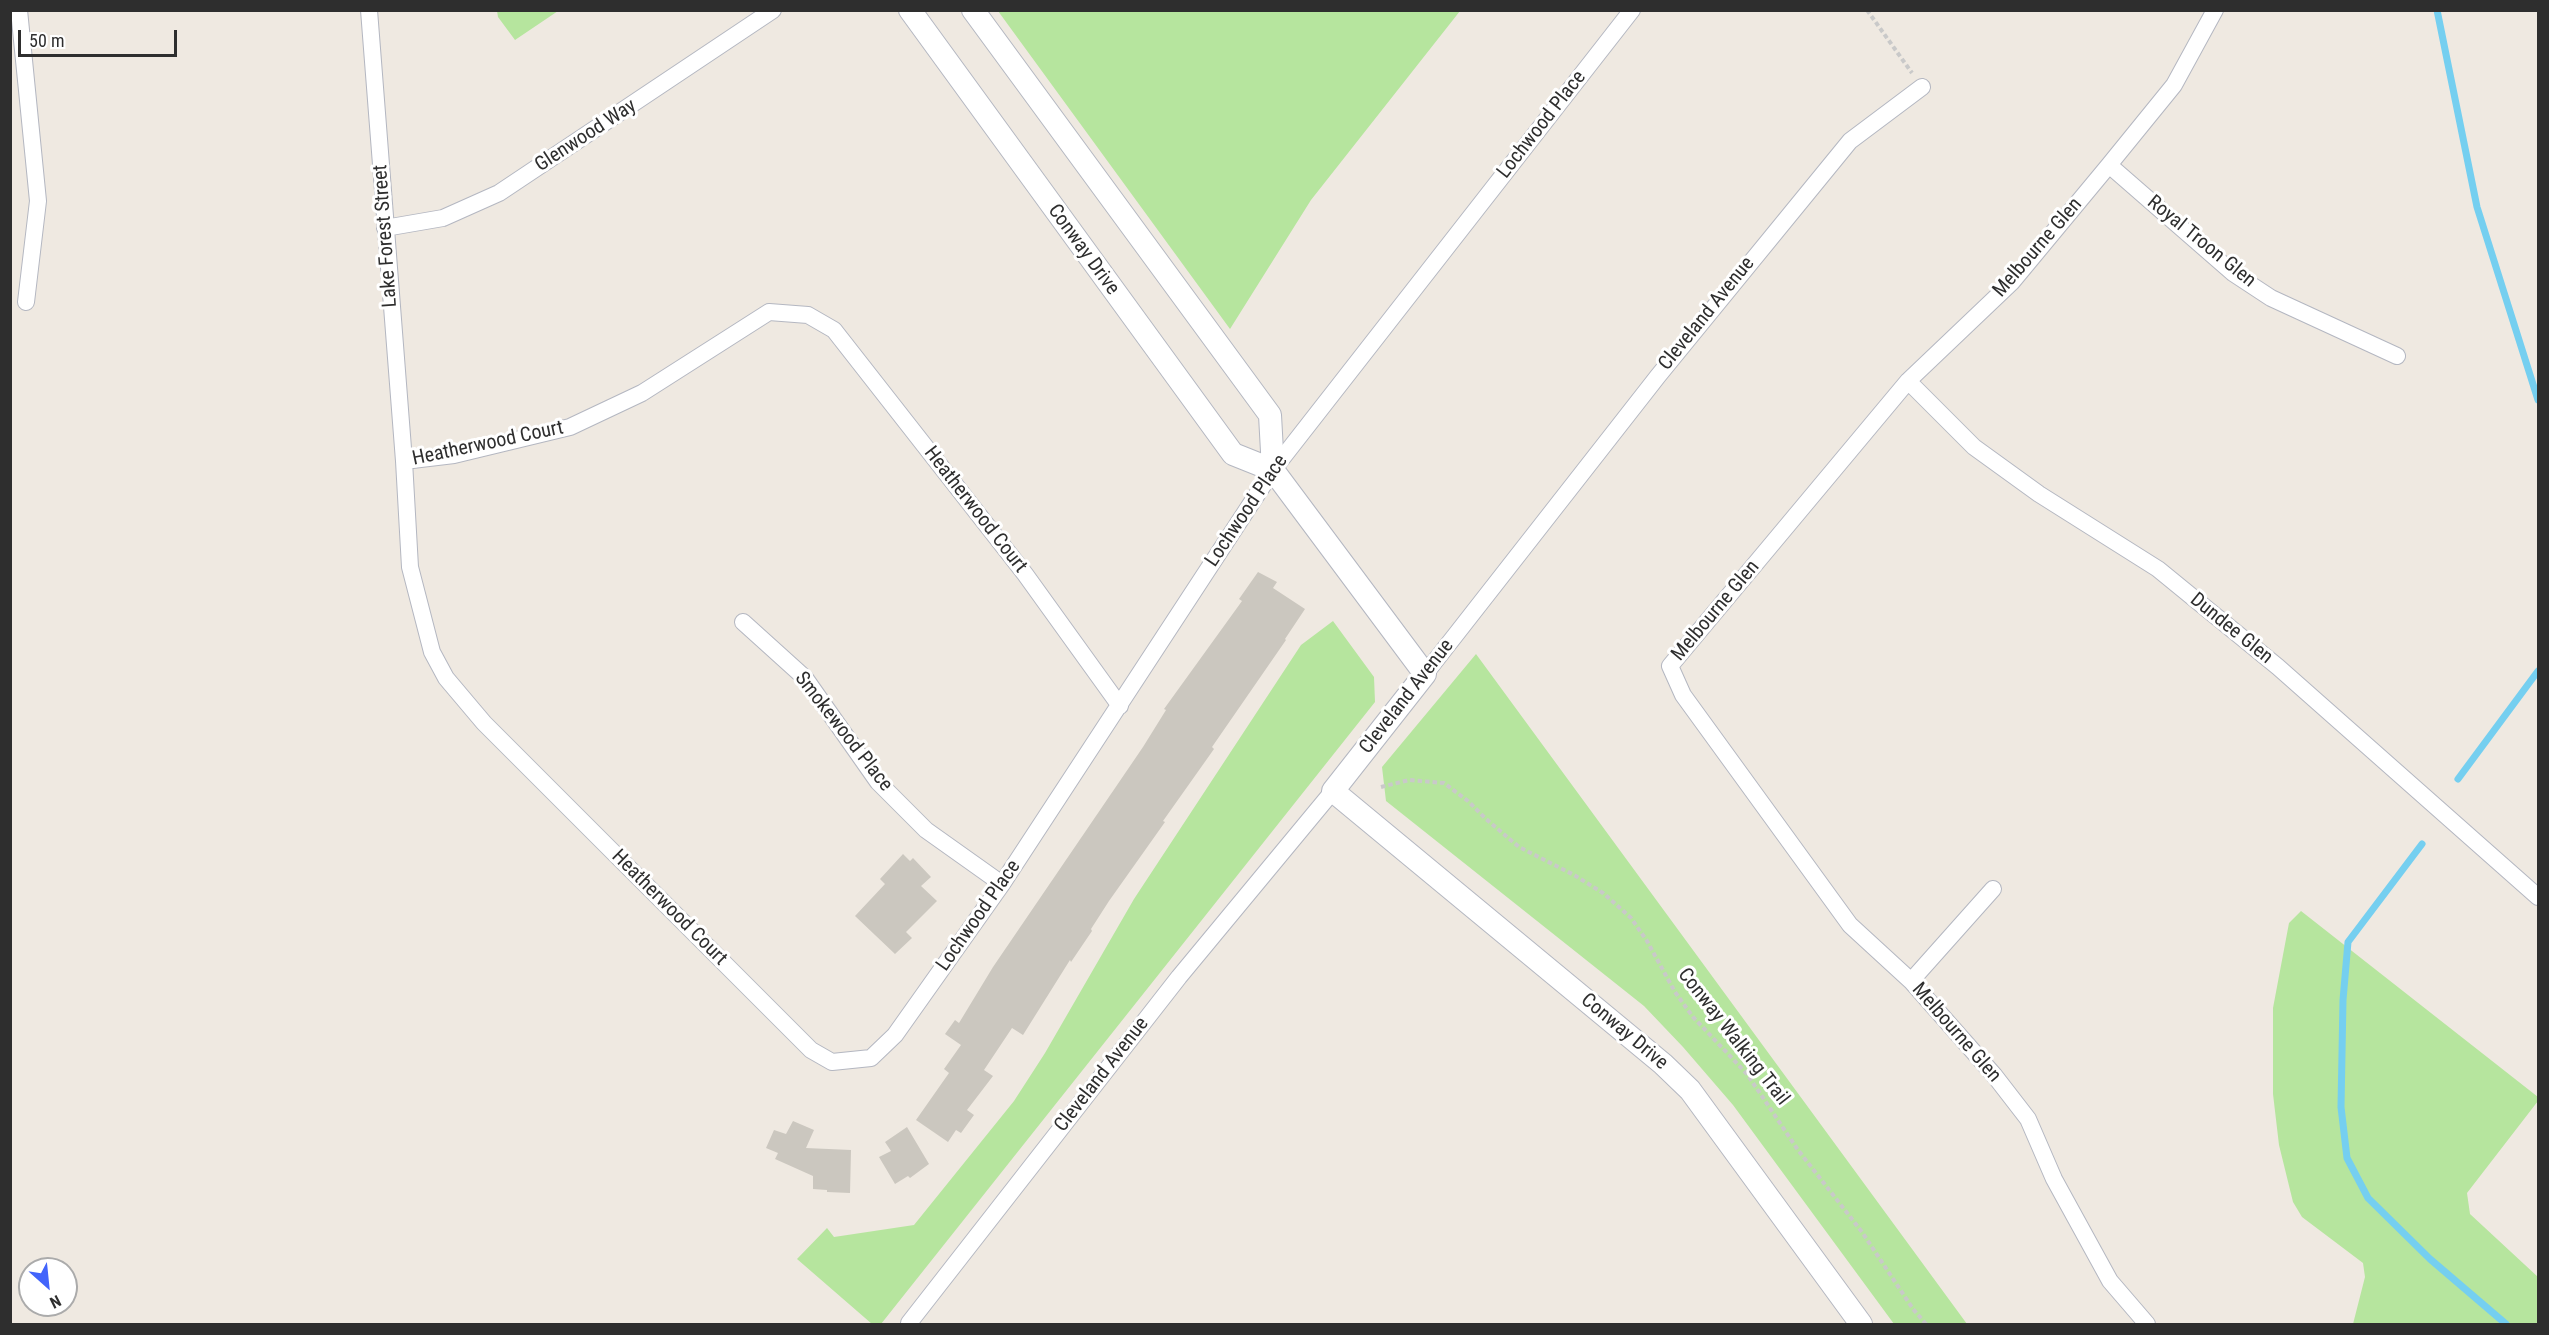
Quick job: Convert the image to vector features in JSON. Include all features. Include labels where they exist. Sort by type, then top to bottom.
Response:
[{"type":"street","points":[[20,10],[38,201],[26,302]]},
{"type":"street","name":"Lake Forest Street","points":[[369,10],[404,461]]},
{"type":"street","name":"Glenwood Way","points":[[385,228],[443,218],[499,193],[773,10]]},
{"type":"street","name":"Conway Drive","points":[[910,10],[1233,454],[1273,470]]},
{"type":"street","points":[[973,10],[1270,415],[1273,470],[1425,674]]},
{"type":"street","name":"Lochwood Place","points":[[895,1035],[1002,884],[1273,470],[1632,10]]},
{"type":"street","name":"Melbourne Glen","points":[[2147,1324],[2110,1281],[2055,1179],[2028,1119],[1995,1075],[1911,981],[1850,925],[1683,695],[1670,666],[1908,381],[2012,282],[2174,84],[2215,10]]},
{"type":"street","name":"Cleveland Avenue","points":[[909,1323],[1179,977],[1333,791],[1658,376],[1850,141],[1922,87]]},
{"type":"street","name":"Royal Troon Glen","points":[[2109,165],[2233,273],[2271,298],[2397,356]]},
{"type":"street","name":"Heatherwood Court","points":[[895,1035],[871,1058],[832,1062],[811,1050],[484,723],[446,678],[432,652],[410,567],[404,461],[454,455],[570,427],[642,393],[769,312],[808,315],[834,330],[1025,574],[1120,706]]},
{"type":"street","name":"Dundee Glen","points":[[1908,381],[1974,447],[2039,494],[2158,569],[2232,629],[2538,897]]},
{"type":"street","name":"Smokewood Place","points":[[743,622],[805,678],[878,782],[926,830],[1002,884]]},
{"type":"street","name":"Conway Drive","points":[[1333,791],[1663,1064],[1690,1090],[1861,1324]]},
{"type":"street","points":[[1911,981],[1993,889]]},
{"type":"path","points":[[1867,10],[1922,87]]},
{"type":"path","name":"Conway Walking Trail","points":[[1381,787],[1409,780],[1444,783],[1468,801],[1519,847],[1604,893],[1631,918],[1675,992],[1693,1017],[1747,1074],[1798,1150],[1862,1232],[1913,1310],[1926,1324]]},
{"type":"green space","points":[[497,10],[558,11],[515,40],[498,17]]},
{"type":"green space","points":[[998,11],[1460,11],[1311,200],[1230,329]]},
{"type":"green space","points":[[1333,621],[1374,677],[1375,702],[881,1324],[872,1324],[797,1259],[827,1228],[834,1237],[914,1225],[1014,1101],[1045,1053],[1134,899],[1301,645]]},
{"type":"green space","points":[[1476,654],[1967,1324],[1894,1324],[1733,1105],[1644,1006],[1386,801],[1382,767]]},
{"type":"green space","points":[[2301,911],[2538,1097],[2538,1101],[2467,1193],[2470,1214],[2538,1277],[2538,1324],[2353,1324],[2365,1277],[2363,1263],[2302,1217],[2293,1202],[2279,1145],[2273,1094],[2273,1008],[2289,923]]},
{"type":"building","points":[[1258,572],[1277,582],[1273,588],[1305,609],[1212,747],[1214,749],[1163,821],[1165,822],[1109,901],[1091,929],[1092,931],[1071,962],[1070,960],[1023,1035],[1012,1028],[984,1070],[993,1076],[967,1110],[974,1115],[961,1133],[956,1130],[948,1142],[916,1120],[949,1073],[944,1069],[961,1045],[945,1034],[955,1020],[959,1023],[993,967],[1143,747],[1166,710],[1164,709],[1242,601],[1239,599]]},
{"type":"building","points":[[903,854],[910,861],[913,858],[931,877],[921,886],[937,901],[906,932],[912,938],[895,954],[855,916],[885,884],[880,879]]},
{"type":"building","points":[[793,1121],[814,1130],[806,1148],[851,1150],[850,1193],[813,1189],[813,1176],[775,1159],[778,1153],[766,1148],[774,1130],[786,1134]]},
{"type":"building","points":[[907,1127],[929,1164],[910,1178],[908,1176],[895,1184],[879,1157],[891,1151],[885,1142]]},
{"type":"waterway","points":[[2437,10],[2477,207],[2538,400]]},
{"type":"waterway","points":[[2458,779],[2538,671]]},
{"type":"waterway","points":[[2422,844],[2348,942],[2343,1000],[2341,1107],[2347,1158],[2368,1198],[2430,1259],[2506,1324]]}]
